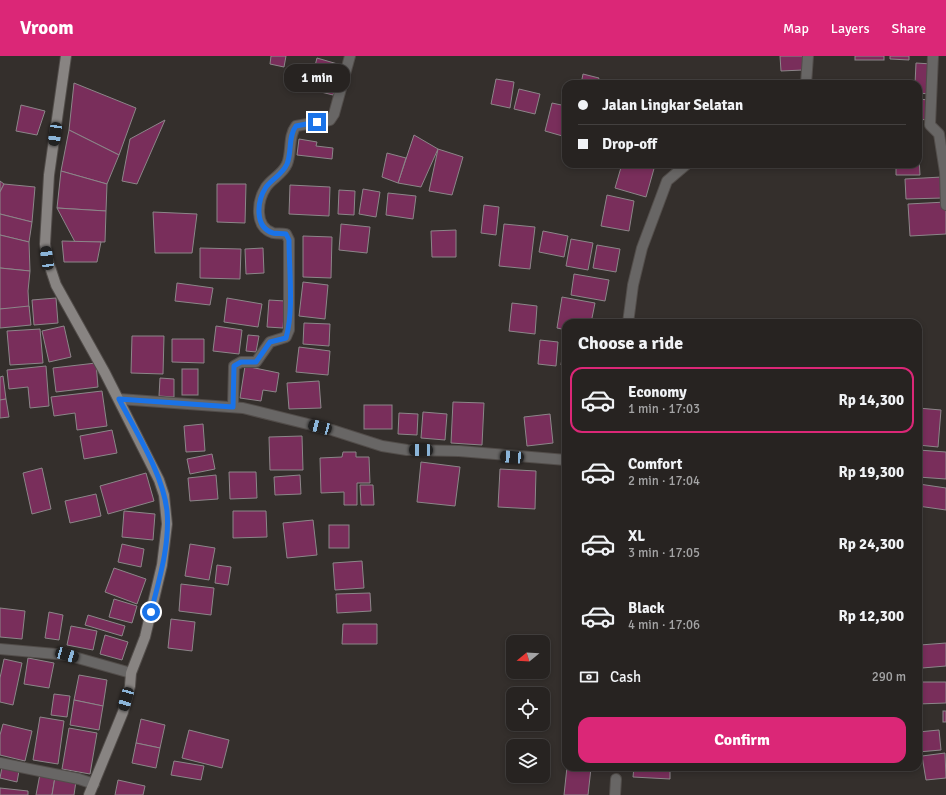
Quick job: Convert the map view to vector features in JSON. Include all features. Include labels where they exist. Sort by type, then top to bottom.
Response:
[{"type":"street","points":[[66,56],[49,175],[45,244],[47,258],[56,285],[119,399],[159,480],[164,494],[167,524],[162,565],[145,637],[131,673],[130,686],[122,712],[89,795]]},
{"type":"street","points":[[233,407],[234,366],[241,362],[256,362],[270,342],[286,338],[288,330],[289,240],[286,234],[272,232],[263,226],[259,216],[262,195],[271,182],[284,171],[288,162],[292,130],[296,126],[330,120],[334,114],[350,56]]},
{"type":"street","points":[[806,80],[808,56]]},
{"type":"street","points":[[933,56],[930,125],[939,134],[945,172],[946,205]]},
{"type":"street","points":[[629,319],[633,285],[642,248],[667,181],[682,168]]},
{"type":"street","points":[[119,399],[243,408],[289,418],[382,446],[407,450],[459,451],[562,460]]},
{"type":"street","points":[[0,649],[67,655],[131,673]]},
{"type":"street","points":[[0,763],[79,779],[94,784]]},
{"type":"street","points":[[615,795],[616,779]]},
{"type":"building","points":[[271,56],[286,56],[284,67],[270,64]]},
{"type":"building","points":[[780,56],[803,56],[803,70],[781,71]]},
{"type":"building","points":[[855,56],[884,56],[884,60],[855,60]]},
{"type":"building","points":[[890,56],[909,56],[909,60],[890,59]]},
{"type":"building","points":[[317,58],[341,65],[333,95],[309,89]]},
{"type":"building","points":[[916,63],[932,64],[930,94],[922,93],[922,80],[915,80]]},
{"type":"building","points":[[583,74],[599,78],[598,80],[582,80]]},
{"type":"building","points":[[496,79],[514,82],[510,108],[491,104]]},
{"type":"building","points":[[74,83],[136,108],[119,155],[69,130]]},
{"type":"building","points":[[519,89],[540,94],[535,114],[514,109]]},
{"type":"building","points":[[922,99],[929,100],[927,120],[922,119]]},
{"type":"building","points":[[552,103],[562,105],[562,136],[545,131]]},
{"type":"building","points":[[21,105],[45,111],[37,135],[16,131]]},
{"type":"building","points":[[165,120],[137,184],[122,181],[130,139]]},
{"type":"building","points":[[69,130],[119,155],[107,184],[61,171]]},
{"type":"building","points":[[414,135],[438,149],[421,187],[398,183]]},
{"type":"building","points":[[299,139],[317,142],[316,146],[333,148],[332,159],[297,155]]},
{"type":"building","points":[[438,149],[463,157],[452,195],[429,191]]},
{"type":"building","points":[[387,153],[406,158],[398,183],[382,177]]},
{"type":"building","points":[[621,168],[654,168],[646,197],[615,188]]},
{"type":"building","points":[[896,168],[920,168],[920,175],[896,175]]},
{"type":"building","points":[[61,171],[107,184],[106,211],[57,208]]},
{"type":"building","points":[[942,177],[943,198],[906,199],[905,179]]},
{"type":"building","points":[[0,181],[4,184],[0,192]]},
{"type":"building","points":[[4,184],[35,187],[32,222],[0,214],[0,192]]},
{"type":"building","points":[[217,184],[246,184],[245,223],[217,222]]},
{"type":"building","points":[[290,185],[330,187],[329,216],[289,214]]},
{"type":"building","points":[[363,189],[380,192],[376,217],[359,214]]},
{"type":"building","points":[[339,190],[355,191],[354,215],[338,214]]},
{"type":"building","points":[[388,193],[416,196],[413,219],[386,215]]},
{"type":"building","points":[[607,195],[634,201],[629,231],[601,226]]},
{"type":"building","points":[[946,202],[946,234],[910,236],[908,204]]},
{"type":"building","points":[[484,205],[499,207],[496,235],[481,233]]},
{"type":"building","points":[[57,208],[106,211],[105,242],[75,242]]},
{"type":"building","points":[[153,212],[197,214],[192,253],[155,253]]},
{"type":"building","points":[[0,214],[32,222],[29,242],[0,235]]},
{"type":"building","points":[[341,224],[370,227],[367,253],[339,250]]},
{"type":"building","points":[[504,224],[535,227],[530,269],[499,266]]},
{"type":"building","points":[[456,230],[456,257],[432,257],[431,231]]},
{"type":"building","points":[[543,231],[568,236],[564,257],[539,252]]},
{"type":"building","points":[[0,235],[29,242],[30,271],[0,268]]},
{"type":"building","points":[[303,236],[332,237],[331,278],[303,277]]},
{"type":"building","points":[[571,239],[593,243],[588,270],[566,266]]},
{"type":"building","points":[[62,241],[101,242],[97,262],[64,262]]},
{"type":"building","points":[[597,245],[620,249],[616,272],[593,268]]},
{"type":"building","points":[[200,248],[241,249],[240,279],[200,278]]},
{"type":"building","points":[[263,248],[264,273],[246,274],[245,249]]},
{"type":"building","points":[[0,268],[30,271],[28,291],[29,308],[0,309]]},
{"type":"building","points":[[574,274],[609,280],[605,301],[571,295]]},
{"type":"building","points":[[303,282],[328,285],[325,319],[299,316]]},
{"type":"building","points":[[177,283],[213,288],[210,305],[175,301]]},
{"type":"building","points":[[562,297],[595,303],[592,319],[562,319],[562,329],[557,328]]},
{"type":"building","points":[[56,298],[58,323],[34,325],[32,300]]},
{"type":"building","points":[[227,298],[262,304],[258,327],[224,322]]},
{"type":"building","points":[[269,300],[285,301],[283,328],[267,327]]},
{"type":"building","points":[[512,303],[537,306],[535,334],[509,331]]},
{"type":"building","points":[[29,306],[31,325],[0,328],[0,309]]},
{"type":"building","points":[[304,323],[330,324],[329,346],[303,344]]},
{"type":"building","points":[[64,326],[71,357],[49,362],[42,331]]},
{"type":"building","points":[[216,326],[242,330],[239,354],[213,351]]},
{"type":"building","points":[[40,329],[43,363],[10,365],[7,331]]},
{"type":"building","points":[[248,335],[259,336],[256,352],[246,351]]},
{"type":"building","points":[[132,336],[164,336],[163,374],[131,373]]},
{"type":"building","points":[[172,339],[204,339],[204,363],[172,362]]},
{"type":"building","points":[[540,340],[558,342],[556,366],[538,364]]},
{"type":"building","points":[[299,347],[330,351],[328,375],[296,372]]},
{"type":"building","points":[[96,363],[98,387],[56,392],[53,368]]},
{"type":"building","points":[[46,366],[49,406],[30,408],[28,387],[9,389],[7,370]]},
{"type":"building","points":[[245,366],[279,373],[276,392],[263,390],[261,401],[240,398]]},
{"type":"building","points":[[182,369],[198,369],[198,395],[182,395]]},
{"type":"building","points":[[3,376],[6,399],[0,400],[0,377]]},
{"type":"building","points":[[160,378],[174,379],[174,397],[159,396]]},
{"type":"building","points":[[319,381],[321,408],[289,409],[287,383]]},
{"type":"building","points":[[102,391],[107,426],[77,430],[75,413],[54,416],[51,397]]},
{"type":"building","points":[[6,399],[9,417],[0,418],[0,400]]},
{"type":"building","points":[[453,402],[484,403],[482,445],[451,443]]},
{"type":"building","points":[[364,405],[392,405],[392,429],[364,429]]},
{"type":"building","points":[[922,408],[941,410],[938,447],[922,445]]},
{"type":"building","points":[[423,412],[447,414],[445,440],[421,438]]},
{"type":"building","points":[[399,413],[418,414],[417,435],[398,434]]},
{"type":"building","points":[[550,414],[553,443],[527,446],[524,417]]},
{"type":"building","points":[[203,424],[205,451],[186,452],[184,426]]},
{"type":"building","points":[[112,430],[117,453],[84,459],[80,436]]},
{"type":"building","points":[[302,436],[303,470],[270,470],[269,437]]},
{"type":"building","points":[[922,450],[946,452],[946,479],[922,477]]},
{"type":"building","points":[[343,452],[356,452],[356,457],[369,457],[370,483],[357,483],[357,505],[344,505],[344,492],[321,493],[320,458],[342,457]]},
{"type":"building","points":[[212,454],[215,469],[190,474],[187,459]]},
{"type":"building","points":[[421,462],[460,467],[455,506],[417,502]]},
{"type":"building","points":[[42,468],[51,509],[32,514],[23,473]]},
{"type":"building","points":[[500,469],[536,471],[535,509],[498,507]]},
{"type":"building","points":[[229,472],[256,472],[257,498],[230,499]]},
{"type":"building","points":[[146,473],[154,501],[108,514],[100,486]]},
{"type":"building","points":[[216,475],[218,499],[190,501],[188,478]]},
{"type":"building","points":[[300,475],[301,494],[275,495],[274,477]]},
{"type":"building","points":[[922,484],[946,488],[946,510],[922,507]]},
{"type":"building","points":[[360,485],[373,485],[374,505],[361,505]]},
{"type":"building","points":[[96,494],[101,516],[70,523],[65,501]]},
{"type":"building","points":[[124,511],[155,514],[153,540],[122,537]]},
{"type":"building","points":[[233,511],[266,511],[267,537],[233,538]]},
{"type":"building","points":[[313,520],[317,555],[287,558],[283,523]]},
{"type":"building","points":[[329,525],[349,525],[349,548],[329,548]]},
{"type":"building","points":[[122,544],[144,549],[141,567],[118,562]]},
{"type":"building","points":[[190,544],[215,548],[209,580],[185,576]]},
{"type":"building","points":[[362,561],[364,588],[335,590],[333,563]]},
{"type":"building","points":[[217,565],[231,567],[228,585],[215,583]]},
{"type":"building","points":[[114,568],[146,579],[137,604],[105,592]]},
{"type":"building","points":[[181,584],[214,588],[211,615],[179,611]]},
{"type":"building","points":[[370,593],[371,611],[337,613],[336,594]]},
{"type":"building","points":[[114,599],[137,606],[132,623],[109,617]]},
{"type":"building","points":[[0,608],[25,611],[22,639],[0,637]]},
{"type":"building","points":[[49,612],[63,615],[59,640],[45,638]]},
{"type":"building","points":[[88,615],[125,626],[122,636],[85,625]]},
{"type":"building","points":[[171,619],[195,622],[192,651],[168,648]]},
{"type":"building","points":[[343,624],[377,624],[377,644],[342,644]]},
{"type":"building","points":[[71,626],[97,631],[93,650],[67,645]]},
{"type":"building","points":[[105,635],[128,642],[122,660],[100,654]]},
{"type":"building","points":[[946,643],[946,666],[922,668],[922,645]]},
{"type":"building","points":[[28,658],[54,663],[49,688],[24,684]]},
{"type":"building","points":[[4,659],[22,663],[13,705],[0,702],[0,678]]},
{"type":"building","points":[[79,675],[107,680],[103,706],[74,700]]},
{"type":"building","points":[[922,682],[946,682],[946,703],[922,704]]},
{"type":"building","points":[[54,694],[70,696],[67,717],[51,715]]},
{"type":"building","points":[[74,700],[103,706],[99,730],[70,725]]},
{"type":"building","points":[[943,711],[946,711],[946,722],[943,722]]},
{"type":"building","points":[[40,717],[64,721],[58,764],[33,760]]},
{"type":"building","points":[[141,719],[165,725],[160,748],[136,743]]},
{"type":"building","points":[[3,724],[32,731],[25,761],[0,755],[0,735]]},
{"type":"building","points":[[69,728],[97,733],[90,774],[62,769]]},
{"type":"building","points":[[189,730],[229,740],[222,768],[182,758]]},
{"type":"building","points":[[939,730],[941,750],[922,752],[922,732]]},
{"type":"building","points":[[136,743],[160,748],[156,768],[132,763]]},
{"type":"building","points":[[945,753],[946,778],[926,780],[922,756]]},
{"type":"building","points":[[174,761],[204,766],[201,780],[171,775]]},
{"type":"building","points":[[2,767],[19,771],[17,782],[0,778]]},
{"type":"building","points":[[567,771],[591,771],[588,795],[564,795]]},
{"type":"building","points":[[634,771],[670,771],[670,779],[633,777]]},
{"type":"building","points":[[40,774],[55,777],[52,795],[36,795]]},
{"type":"building","points":[[55,777],[76,781],[74,795],[52,795]]},
{"type":"building","points":[[118,780],[145,786],[143,795],[115,795]]},
{"type":"building","points":[[0,788],[28,791],[28,795],[0,795]]},
{"type":"route","points":[[151,612],[166,543],[167,510],[164,494],[159,480],[119,399],[233,407],[234,366],[241,362],[256,362],[270,342],[286,338],[288,330],[289,304],[289,240],[286,234],[272,232],[263,226],[259,216],[260,204],[262,195],[266,188],[284,171],[288,162],[292,130],[296,126],[304,123],[317,122]]}]
